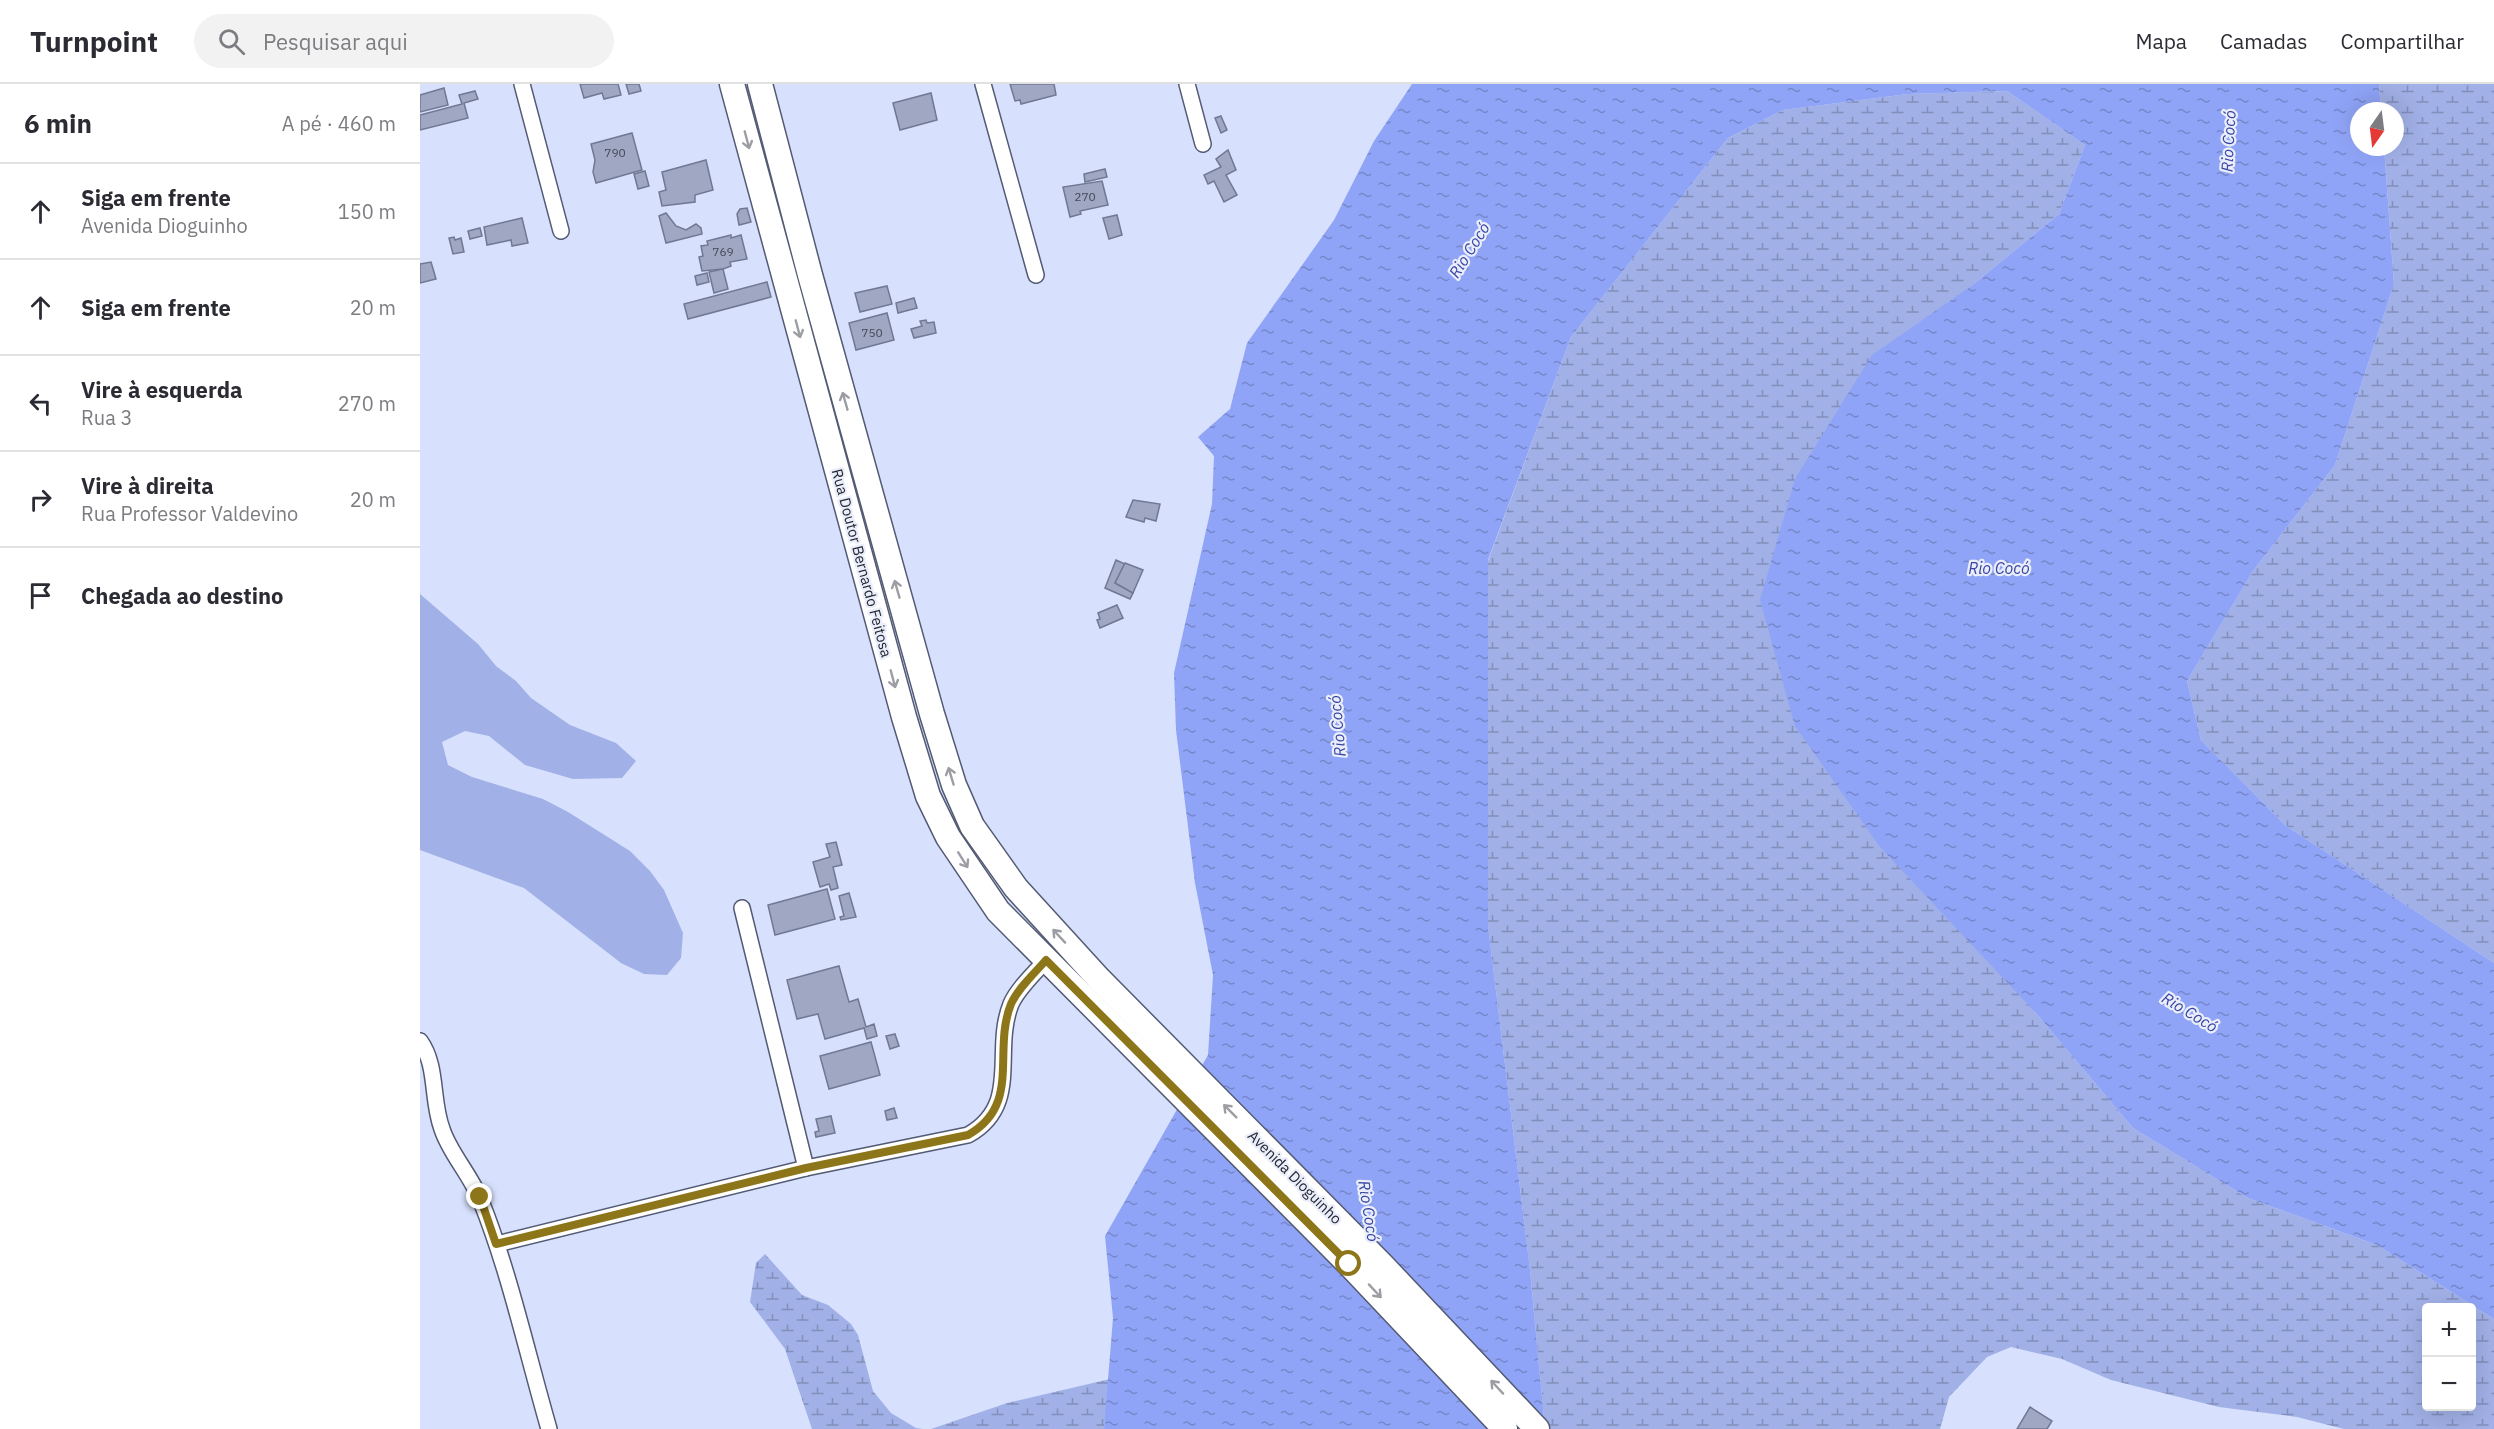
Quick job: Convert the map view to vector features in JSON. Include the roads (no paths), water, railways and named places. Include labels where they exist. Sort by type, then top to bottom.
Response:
[{"type":"main road","name":"Rua Doutor Bernardo Feitosa","points":[[732,84],[904,717],[928,796],[948,837],[998,911],[1082,996]]},
{"type":"main road","name":"Rua Doutor Bernardo Feitosa","points":[[760,84],[813,286],[954,785],[972,826],[1000,868],[1099,979]]},
{"type":"main road","name":"Avenida Dioguinho","points":[[1099,979],[1384,1267],[1537,1429]]},
{"type":"main road","name":"Avenida Dioguinho","points":[[1082,996],[1349,1264],[1505,1429]]},
{"type":"street","points":[[522,84],[561,231]]},
{"type":"street","points":[[983,84],[1036,275]]},
{"type":"street","points":[[1187,84],[1203,144]]},
{"type":"street","points":[[742,908],[806,1168]]},
{"type":"street","points":[[496,1244],[806,1168],[968,1135],[982,1127],[1000,1100],[1008,1017],[1012,1003],[1046,960]]},
{"type":"street","points":[[420,1041],[426,1050],[433,1071],[436,1113],[443,1132],[480,1197],[496,1244],[549,1429]]},
{"type":"water","name":"Rio Cocó","points":[[1412,84],[2379,84],[2380,102],[2350,102],[2350,156],[2385,156],[2394,284],[2335,465],[2253,571],[2187,681],[2201,740],[2285,825],[2494,963],[2494,1319],[2476,1308],[2476,1303],[2469,1303],[2377,1245],[2248,1198],[2133,1128],[2035,1012],[1880,847],[1795,726],[1760,600],[1795,479],[1872,355],[1970,287],[2059,214],[2085,145],[2007,91],[1908,94],[1783,110],[1728,138],[1571,337],[1488,560],[1488,925],[1530,1270],[1545,1429],[1104,1429],[1113,1318],[1105,1236],[1208,1055],[1213,975],[1195,883],[1176,730],[1174,673],[1212,504],[1214,456],[1198,437],[1230,409],[1247,343],[1334,220],[1374,141]]}]
